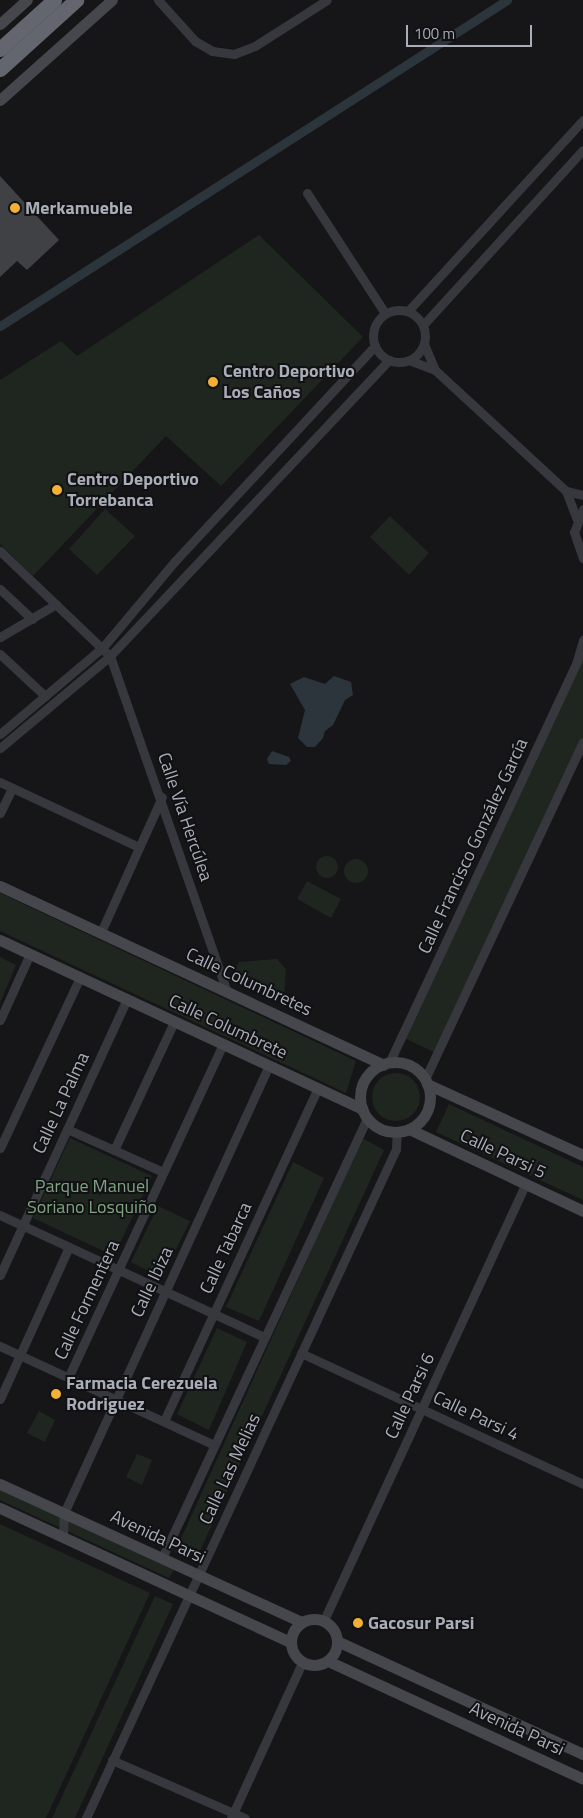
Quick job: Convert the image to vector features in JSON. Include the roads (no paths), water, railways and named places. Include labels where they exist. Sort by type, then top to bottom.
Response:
[{"type":"highway","points":[[0,49],[54,0]]},
{"type":"highway","points":[[0,69],[76,0]]},
{"type":"street","points":[[0,100],[112,0]]},
{"type":"street","points":[[158,0],[195,41],[212,51],[234,54],[256,46],[327,0]]},
{"type":"street","points":[[0,24],[22,2]]},
{"type":"street","points":[[0,734],[102,647],[175,561],[375,346],[376,324],[385,314],[408,311],[583,120]]},
{"type":"street","points":[[423,325],[583,150]]},
{"type":"street","points":[[307,193],[385,314]]},
{"type":"street","points":[[408,311],[423,325],[424,344],[434,370]]},
{"type":"street","points":[[409,360],[424,344]]},
{"type":"street","points":[[375,346],[390,360],[409,360],[434,370],[566,491],[577,519]]},
{"type":"street","points":[[0,748],[110,656],[390,360]]},
{"type":"street","points":[[566,491],[583,496]]},
{"type":"street","points":[[583,509],[577,519],[574,539],[583,558]]},
{"type":"street","points":[[0,551],[110,656]]},
{"type":"street","points":[[0,589],[32,618]]},
{"type":"street","points":[[0,637],[56,604]]},
{"type":"street","name":"Calle Francisco González García","points":[[386,1064],[577,661],[583,640]]},
{"type":"street","points":[[0,654],[45,696]]},
{"type":"street","name":"Calle Vía Hercúlea","points":[[110,656],[162,796],[226,990]]},
{"type":"street","points":[[426,1082],[410,1065],[386,1064],[366,1078],[361,1093],[365,1113],[376,1126],[397,1132],[409,1129],[428,1107],[426,1082],[583,742]]},
{"type":"street","points":[[0,782],[139,847]]},
{"type":"street","points":[[0,813],[12,788]]},
{"type":"street","points":[[101,932],[162,796]]},
{"type":"street","name":"Calle Columbretes","points":[[0,886],[386,1064]]},
{"type":"street","name":"Calle Columbrete","points":[[0,940],[318,1088],[365,1113]]},
{"type":"street","points":[[0,1020],[30,954]]},
{"type":"street","points":[[0,1148],[80,978]]},
{"type":"street","name":"Calle La Palma","points":[[0,1275],[127,999]]},
{"type":"street","points":[[114,1150],[174,1022]]},
{"type":"street","name":"Calle Formentera","points":[[68,1378],[223,1044]]},
{"type":"street","name":"Calle Ibiza","points":[[64,1513],[269,1066]]},
{"type":"street","name":"Calle Parsi 5","points":[[426,1082],[583,1155]]},
{"type":"street","name":"Calle Tabarca","points":[[164,1421],[318,1088]]},
{"type":"street","name":"Calle Las Melias","points":[[162,1558],[365,1113]]},
{"type":"street","points":[[67,1129],[163,1172]]},
{"type":"street","name":"Calle Parsi 5","points":[[409,1129],[583,1211]]},
{"type":"street","name":"Calle Las Melias","points":[[86,1818],[396,1149],[397,1132]]},
{"type":"street","name":"Calle Parsi 6","points":[[324,1620],[525,1184]]},
{"type":"street","points":[[0,1215],[264,1338]]},
{"type":"street","points":[[0,1399],[68,1247]]},
{"type":"street","points":[[0,1346],[214,1445]]},
{"type":"street","name":"Calle Parsi 4","points":[[301,1354],[583,1484]]},
{"type":"street","name":"Avenida Parsi","points":[[0,1484],[301,1622]]},
{"type":"street","points":[[0,1508],[290,1642]]},
{"type":"street","points":[[63,1537],[64,1513]]},
{"type":"street","points":[[324,1620],[333,1628],[337,1641],[328,1661],[315,1665],[302,1663],[293,1654],[290,1642],[301,1622],[324,1620]]},
{"type":"street","name":"Avenida Parsi","points":[[337,1641],[583,1754]]},
{"type":"street","name":"Avenida Parsi","points":[[328,1661],[583,1779]]},
{"type":"street","points":[[232,1815],[302,1663]]},
{"type":"street","points":[[112,1760],[232,1815],[245,1818]]},
{"type":"waterway","points":[[0,326],[507,0]]},
{"type":"place","name":"Merkamueble","points":[[15,208]]},
{"type":"place","name":"Centro Deportivo Los Caños","points":[[213,382]]},
{"type":"place","name":"Centro Deportivo Torrebanca","points":[[57,490]]},
{"type":"place","name":"Farmacia Cerezuela Rodriguez","points":[[56,1394]]},
{"type":"place","name":"Gacosur Parsi","points":[[358,1623]]},
{"type":"park label","name":"Parque Manuel Soriano Losquiño","points":[[92,1197]]}]
